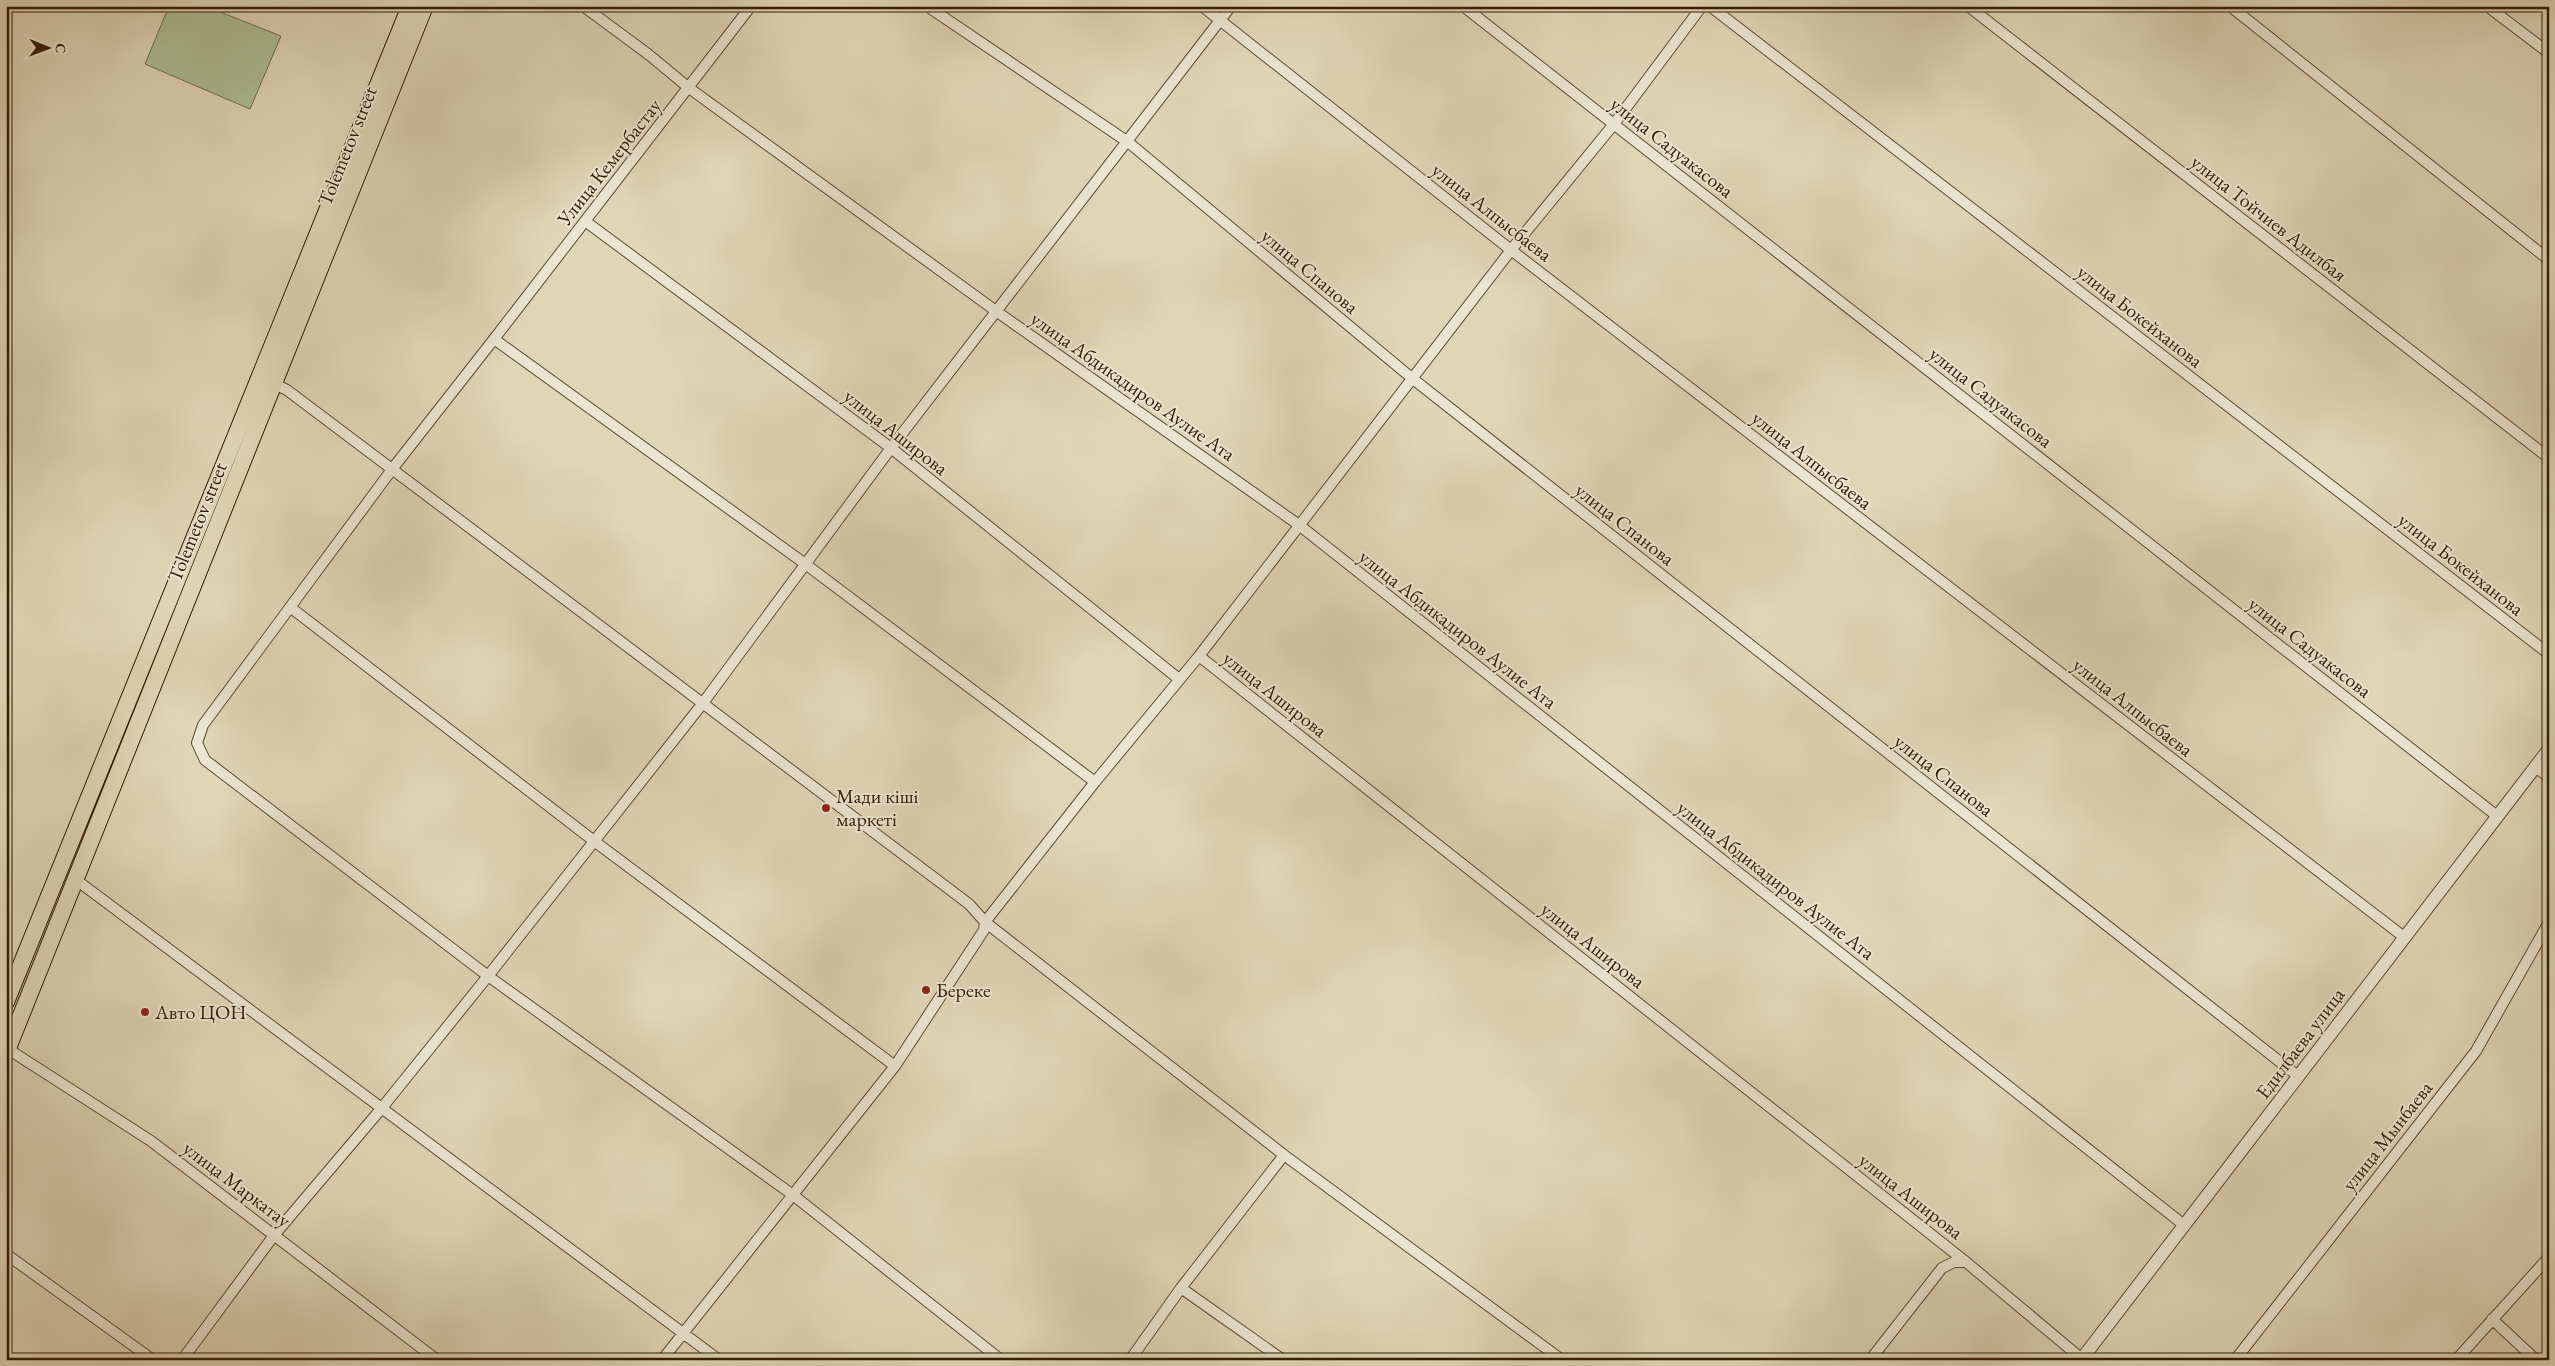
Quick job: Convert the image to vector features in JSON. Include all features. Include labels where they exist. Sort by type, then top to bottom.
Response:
[{"type":"main road","name":"Tolemetov street","points":[[7,1051],[268,381],[410,6]]},
{"type":"main road","name":"Tolemetov street","points":[[6,1002],[75,832],[268,381],[425,6]]},
{"type":"main road","points":[[75,832],[75,879]]},
{"type":"street","name":"улица Абдикадиров Аулие Ата","points":[[583,6],[648,54],[689,88],[996,312],[1299,525],[2184,1225]]},
{"type":"street","name":"Улица Кемербастау","points":[[751,6],[392,468],[203,725],[197,743],[205,760],[488,976],[793,1196],[1001,1360]]},
{"type":"street","name":"улица Спанова","points":[[927,6],[1128,142],[1413,379],[2298,1076]]},
{"type":"street","name":"улица Алпысбаева","points":[[1202,6],[1511,250],[2404,937]]},
{"type":"street","points":[[182,1360],[274,1234],[381,1109],[703,703],[804,563],[891,448],[1231,6]]},
{"type":"street","name":"улица Садуакасова","points":[[1463,6],[2497,816]]},
{"type":"street","points":[[662,1360],[895,1066],[984,930],[985,922],[1095,782],[1199,656],[1511,250],[1614,124],[1702,6]]},
{"type":"street","name":"улица Бокейханова","points":[[1710,6],[2549,654]]},
{"type":"street","name":"улица Тойчиев Адилбая","points":[[1968,6],[2549,458]]},
{"type":"street","points":[[2230,6],[2549,260]]},
{"type":"street","points":[[2488,6],[2549,53]]},
{"type":"street","name":"улица Аширова","points":[[585,221],[891,448],[1179,679]]},
{"type":"street","points":[[494,339],[804,563],[1095,782]]},
{"type":"street","points":[[268,381],[287,390],[392,468],[969,904],[985,922],[1284,1155],[1562,1360]]},
{"type":"street","points":[[290,607],[594,842],[895,1066]]},
{"type":"street","name":"улица Аширова","points":[[1199,656],[1966,1262],[2081,1359]]},
{"type":"street","name":"Едилбаева улица","points":[[2081,1359],[2549,748]]},
{"type":"street","points":[[2534,767],[2549,777]]},
{"type":"street","points":[[75,879],[719,1360]]},
{"type":"street","name":"улица Мынбаева","points":[[2235,1360],[2476,1051],[2549,922]]},
{"type":"street","name":"улица Маркатау","points":[[7,1051],[151,1141],[437,1360]]},
{"type":"street","points":[[1130,1360],[1182,1288],[1284,1155]]},
{"type":"street","points":[[6,1254],[153,1360]]},
{"type":"street","points":[[2456,1360],[2549,1257]]},
{"type":"street","points":[[1870,1360],[1942,1268],[1954,1262],[1966,1262]]},
{"type":"street","points":[[1182,1288],[1283,1360]]},
{"type":"street","points":[[2492,1319],[2536,1360]]},
{"type":"green space","points":[[169,6],[205,6],[281,36],[250,109],[145,64]]},
{"type":"place","name":"Мади кіші маркеті","points":[[826,808]]},
{"type":"place","name":"Береке","points":[[926,990]]},
{"type":"place","name":"Авто ЦОН","points":[[145,1012]]}]
